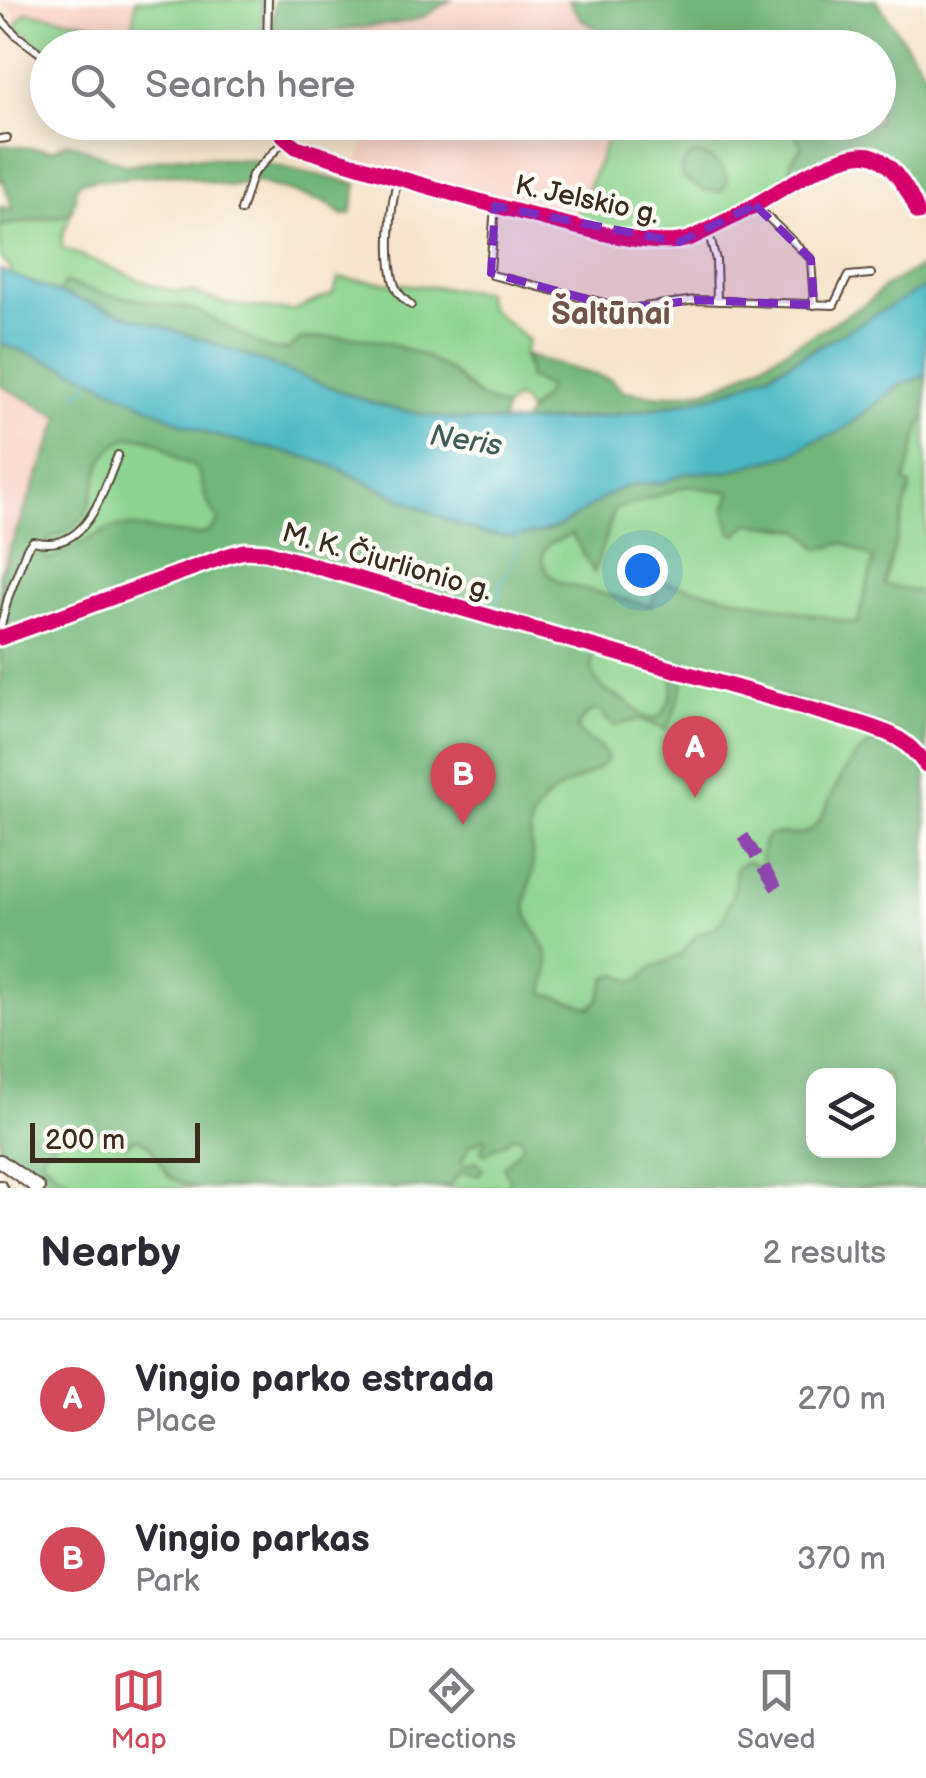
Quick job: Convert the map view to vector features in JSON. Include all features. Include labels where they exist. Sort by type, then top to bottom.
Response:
[{"type":"highway","points":[[0,1161],[38,1188]]},
{"type":"street","points":[[267,30],[268,0]]},
{"type":"street","points":[[0,18],[30,46]]},
{"type":"street","points":[[241,210],[252,176],[285,140]]},
{"type":"street","name":"K. Jelskio g.","points":[[287,140],[296,147],[495,206],[606,234],[668,243],[708,230],[833,162],[864,155],[876,158],[900,178],[918,213]]},
{"type":"street","points":[[398,178],[392,211],[392,270],[399,294],[412,306]]},
{"type":"street","points":[[755,205],[810,259],[814,305]]},
{"type":"street","points":[[495,206],[490,270],[496,276],[623,309],[696,300],[836,304],[848,276],[871,274]]},
{"type":"street","points":[[708,230],[716,260],[717,300]]},
{"type":"street","points":[[0,628],[27,548],[33,541],[66,540],[88,521],[118,455]]},
{"type":"street","name":"M. K. Čiurlionio g.","points":[[0,638],[229,556],[254,551],[862,724],[908,744]]},
{"type":"highlighted area","points":[[755,205],[811,259],[814,305],[696,300],[623,309],[491,273],[495,206],[679,242]]},
{"type":"shaded area","points":[[3,0],[136,0],[133,30],[27,12],[18,20]]},
{"type":"shaded area","points":[[451,0],[568,0],[582,20],[599,30],[341,30],[423,17]]},
{"type":"shaded area","points":[[367,140],[606,140],[574,224],[358,163]]},
{"type":"shaded area","points":[[0,385],[61,416],[0,574]]},
{"type":"green space","points":[[136,0],[263,0],[262,30],[133,30]]},
{"type":"green space","points":[[275,0],[451,0],[406,22],[340,30],[272,30]]},
{"type":"green space","points":[[568,0],[876,0],[926,74],[926,207],[888,162],[852,154],[795,178],[790,170],[802,147],[799,140],[896,140],[896,30],[599,30],[582,20]]},
{"type":"green space","points":[[876,0],[926,74],[926,207],[888,162],[852,154],[835,158],[685,237],[666,241],[574,224],[607,140],[896,140],[896,30],[876,30]]},
{"type":"green space","points":[[27,12],[133,30],[30,30],[30,38],[15,25]]},
{"type":"green space","points":[[67,142],[127,165],[178,156],[250,160],[357,184],[351,214],[343,215],[325,202],[256,181],[228,186],[177,174],[81,181],[66,214],[0,226],[0,207],[13,209],[3,180],[0,181],[0,145],[53,150]]},
{"type":"green space","points":[[698,154],[714,161],[725,173],[727,184],[720,192],[704,190],[682,178],[681,167]]},
{"type":"green space","points":[[73,207],[62,248],[155,286],[193,292],[225,304],[292,311],[332,294],[339,278],[484,292],[489,308],[528,340],[525,361],[532,375],[548,386],[546,394],[528,411],[522,401],[515,399],[505,408],[479,397],[452,372],[357,337],[302,339],[287,350],[269,349],[68,283],[59,293],[12,275],[0,258],[0,226],[58,217]]},
{"type":"green space","points":[[926,264],[926,287],[761,377],[715,395],[628,413],[523,423],[548,387],[528,378],[524,355],[610,379],[623,391],[660,396],[706,390],[732,380],[816,333],[868,302],[885,286]]},
{"type":"green space","points":[[64,283],[194,309],[269,349],[287,350],[302,339],[331,337],[388,343],[424,356],[452,372],[479,397],[505,408],[502,422],[437,417],[372,403],[213,343],[59,293]]},
{"type":"green space","points":[[0,343],[78,372],[212,435],[330,465],[454,523],[485,534],[511,537],[560,526],[630,485],[665,482],[686,473],[729,471],[792,454],[847,427],[900,385],[926,376],[926,420],[922,420],[905,482],[911,485],[884,585],[926,593],[926,1188],[489,1188],[510,1185],[504,1166],[523,1145],[522,1138],[515,1136],[486,1154],[481,1149],[486,1139],[483,1137],[470,1145],[461,1163],[464,1166],[476,1161],[482,1170],[478,1175],[461,1172],[449,1186],[194,1188],[169,1177],[143,1141],[134,1138],[128,1144],[110,1131],[58,1134],[42,1159],[81,1188],[53,1188],[0,1150],[0,574],[61,417],[0,385]],"holes":[[[129,437],[159,443],[180,461],[192,465],[199,473],[207,502],[218,520],[216,524],[208,532],[193,535],[124,526],[108,529],[50,560],[45,558],[50,538],[83,518],[103,460],[113,447]],[[687,486],[731,492],[725,510],[731,532],[737,535],[749,523],[800,530],[820,549],[845,543],[874,559],[857,624],[659,581],[651,606],[560,583],[547,572],[542,560],[544,550],[550,543],[572,534],[594,573],[614,510]],[[601,643],[669,663],[672,690],[657,718],[645,717],[597,682],[592,668],[594,646]],[[688,668],[866,720],[904,736],[900,743],[875,742],[858,754],[820,819],[807,832],[768,835],[761,863],[746,861],[736,868],[733,893],[723,918],[715,928],[698,934],[679,956],[633,982],[618,974],[607,977],[591,1008],[544,993],[548,959],[526,907],[533,867],[532,820],[552,795],[608,759],[577,728],[591,712],[598,709],[616,726],[640,719],[666,730]]]},
{"type":"green space","points":[[78,372],[182,423],[573,519],[611,493],[653,482],[926,376],[926,1188],[53,1188],[0,1150],[0,574]]},
{"type":"water","name":"Neris","points":[[0,270],[372,403],[474,421],[577,419],[646,410],[731,390],[926,287],[926,376],[899,385],[847,427],[792,454],[729,471],[686,473],[665,482],[630,485],[560,526],[511,537],[485,534],[454,523],[330,465],[212,435],[78,372],[0,343]]},
{"type":"waterway","points":[[78,396],[77,392],[86,388],[89,379]]},
{"type":"waterway","points":[[497,605],[500,585],[513,561],[519,536]]},
{"type":"marked path","points":[[743,836],[782,897]]},
{"type":"cycle path","points":[[288,140],[296,147],[424,186],[640,240],[689,239],[812,172],[858,155],[870,155],[885,163],[918,213]]},
{"type":"cycle path","points":[[0,638],[229,555],[266,552],[862,724],[898,738],[926,765]]},
{"type":"place","name":"Vingio parko estrada","points":[[695,798]]},
{"type":"place","name":"Vingio parkas","points":[[463,825]]},
{"type":"district","name":"Šaltūnai","points":[[611,314]]}]
